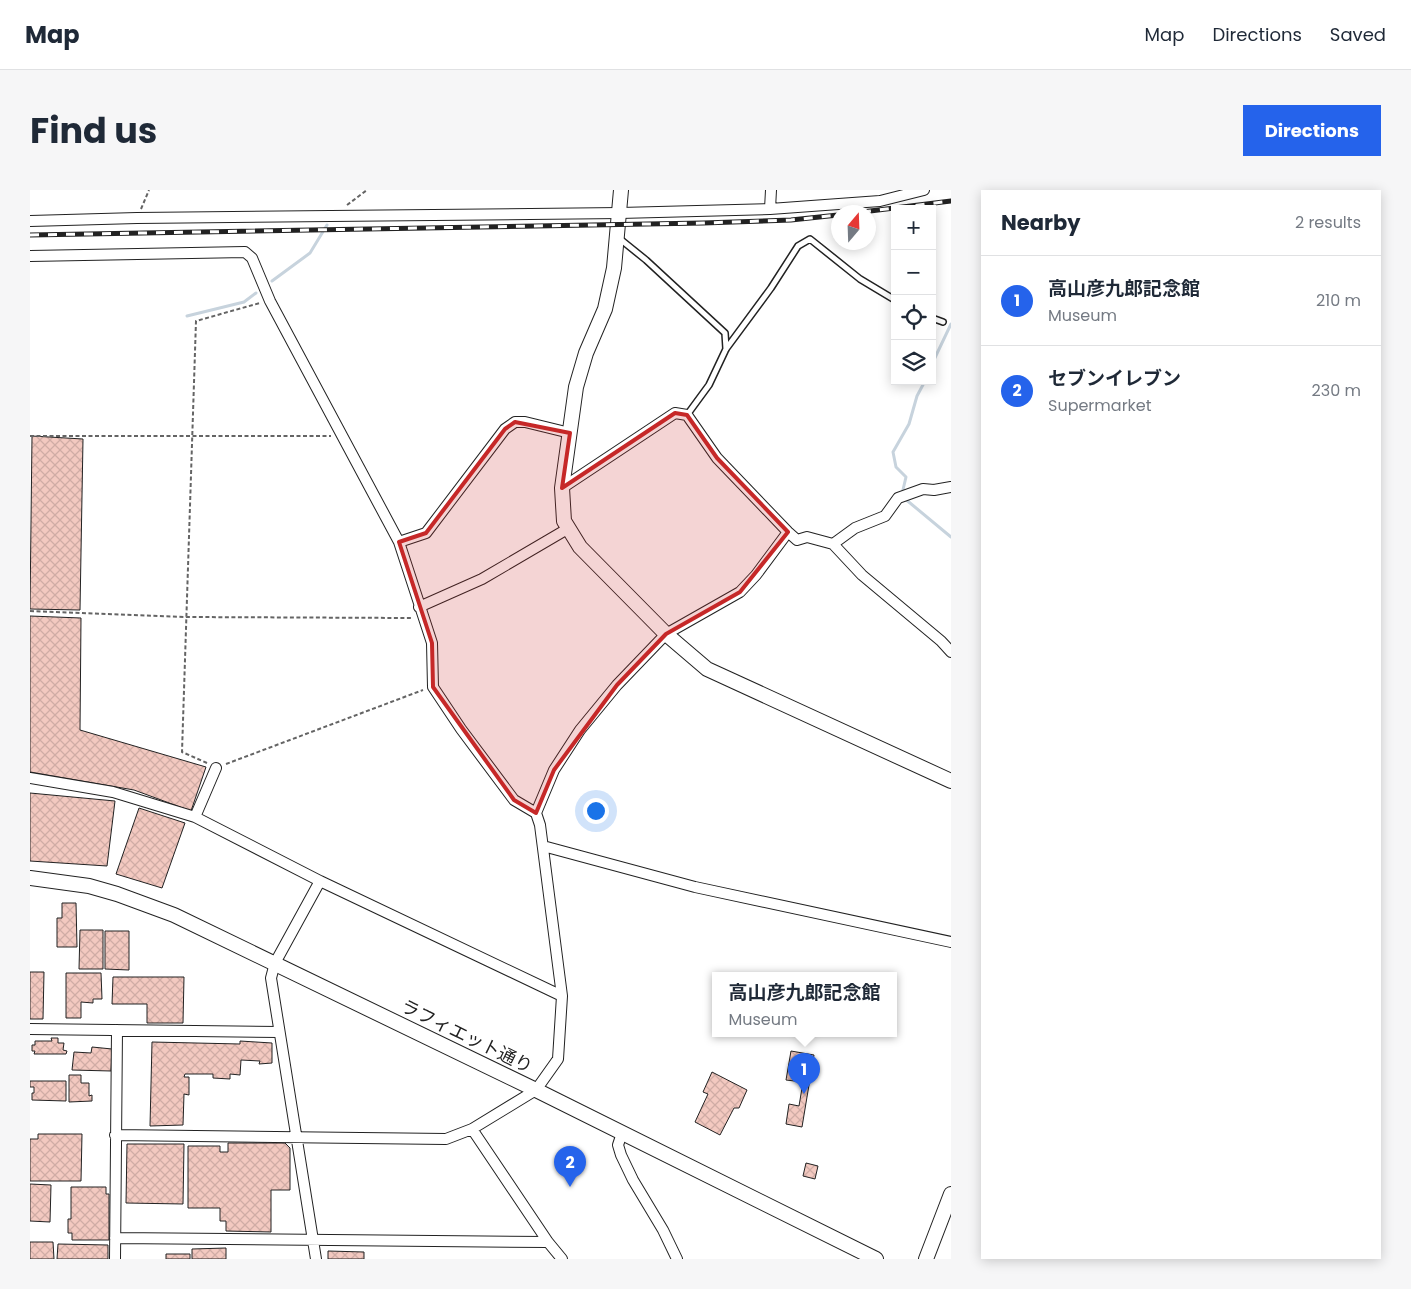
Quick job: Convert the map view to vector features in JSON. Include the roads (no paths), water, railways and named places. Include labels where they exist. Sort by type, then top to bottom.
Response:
[{"type":"street","points":[[621,190],[614,268],[605,309],[586,353],[576,387],[562,488],[564,522],[580,547],[666,634],[707,669],[951,781]]},
{"type":"street","points":[[770,209],[771,190]]},
{"type":"street","points":[[30,221],[137,218],[620,213],[770,209],[880,201],[924,190]]},
{"type":"street","points":[[30,256],[246,252],[252,258],[270,301],[399,542],[432,643],[433,687],[461,729],[514,800],[536,813]]},
{"type":"street","points":[[562,488],[675,413],[687,415],[717,458],[788,532],[797,540],[807,537],[833,544],[862,575],[951,652]]},
{"type":"street","points":[[399,542],[426,533],[505,429],[515,422],[525,422],[570,433]]},
{"type":"street","points":[[833,544],[855,528],[884,516],[898,498],[923,489],[951,488]]},
{"type":"street","points":[[419,607],[482,578],[568,528]]},
{"type":"street","points":[[115,1135],[446,1139],[472,1129],[536,1090],[558,1059],[562,996],[543,846],[536,813],[541,798],[554,770],[580,730],[617,685],[666,634],[740,592],[756,575],[788,532]]},
{"type":"street","points":[[195,817],[216,768]]},
{"type":"street","points":[[30,778],[113,792],[195,817],[320,881],[562,996]]},
{"type":"street","points":[[543,846],[695,887],[951,942]]},
{"type":"street","name":"ラフィエット通り","points":[[30,878],[61,881],[117,894],[174,915],[536,1090],[876,1259]]},
{"type":"street","points":[[316,1259],[270,978],[275,963],[320,881]]},
{"type":"street","points":[[30,1029],[279,1032]]},
{"type":"street","points":[[115,1259],[117,1030]]},
{"type":"street","points":[[472,1129],[548,1242],[562,1259]]},
{"type":"street","points":[[622,1133],[618,1145],[621,1155],[677,1259]]},
{"type":"street","points":[[926,1259],[951,1194]]},
{"type":"street","points":[[115,1238],[548,1242]]},
{"type":"lane","points":[[617,237],[646,260],[726,333],[726,349]]},
{"type":"lane","points":[[687,415],[709,385],[726,349],[772,288],[798,246],[810,239],[860,279],[891,298]]},
{"type":"lane","points":[[936,319],[943,322]]},
{"type":"waterway","points":[[272,281],[310,253],[327,225]]},
{"type":"waterway","points":[[187,316],[244,302],[256,293]]},
{"type":"waterway","points":[[936,356],[951,324]]},
{"type":"waterway","points":[[902,494],[906,477],[896,467],[893,452],[909,424],[917,396],[923,385]]},
{"type":"waterway","points":[[904,498],[951,537]]},
{"type":"railway","points":[[876,210],[951,201]]},
{"type":"railway","points":[[30,235],[703,223],[791,220],[831,216]]},
{"type":"place","name":"高山彦九郎記念館","points":[[804,1094]]},
{"type":"place","name":"セブンイレブン","points":[[570,1187]]}]
